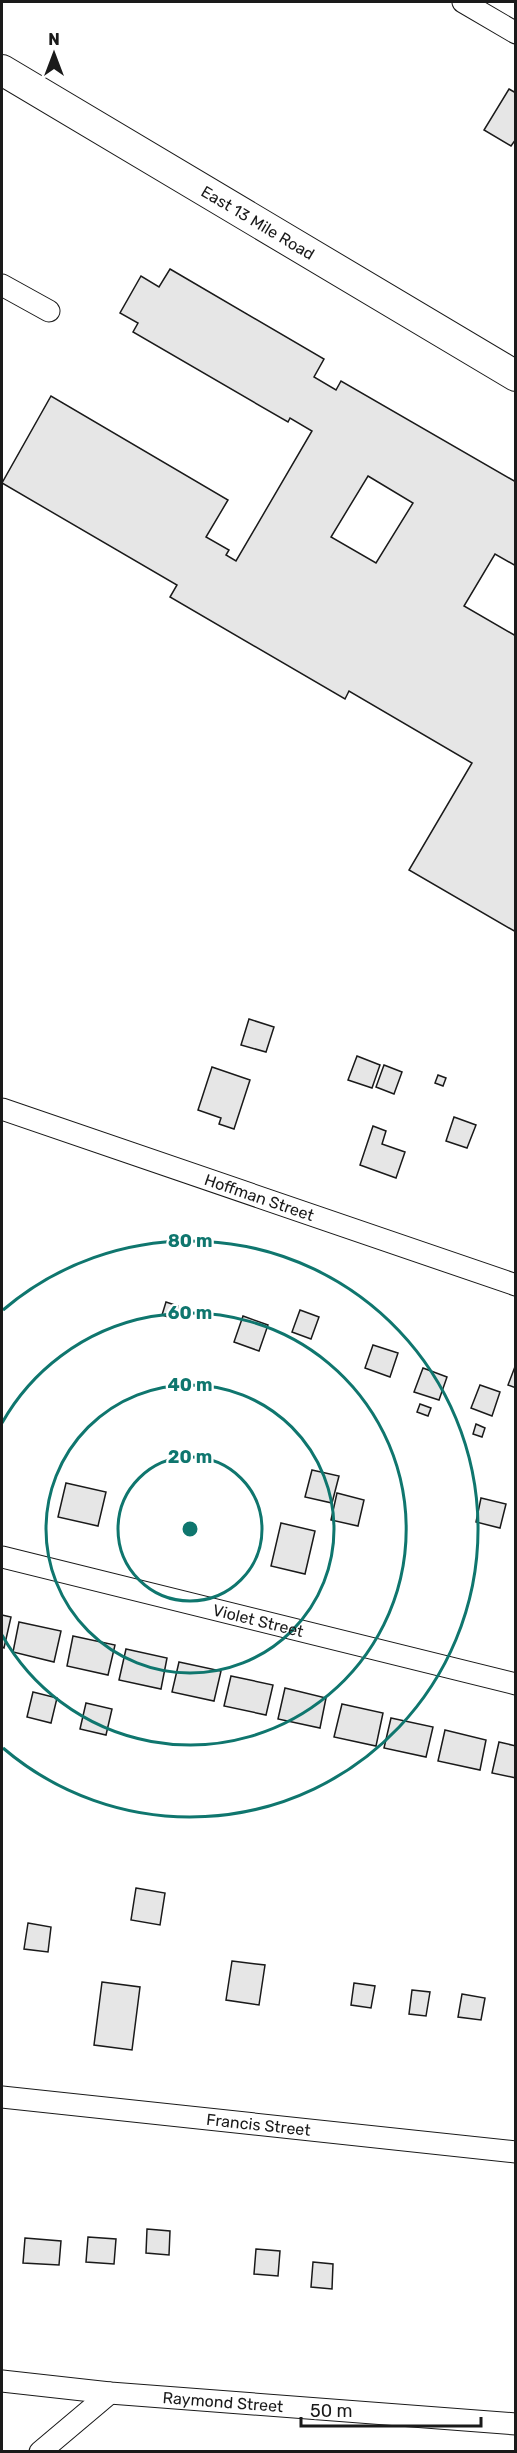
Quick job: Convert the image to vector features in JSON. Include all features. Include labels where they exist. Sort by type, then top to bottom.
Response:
[{"type":"main road","name":"East 13 Mile Road","points":[[2,70],[516,376]]},
{"type":"street","points":[[463,2],[516,33]]},
{"type":"street","points":[[2,285],[49,311]]},
{"type":"street","name":"Hoffman Street","points":[[2,1108],[516,1285]]},
{"type":"street","name":"Violet Street","points":[[2,1557],[516,1684]]},
{"type":"street","name":"Francis Street","points":[[2,2097],[516,2152]]},
{"type":"street","name":"Raymond Street","points":[[2,2381],[110,2393],[516,2424]]},
{"type":"street","points":[[40,2451],[110,2393]]},
{"type":"building","points":[[509,89],[516,93],[516,139],[511,146],[484,130]]},
{"type":"building","points":[[170,269],[324,359],[314,377],[336,390],[341,381],[516,482],[516,566],[495,554],[464,606],[516,636],[516,932],[409,870],[472,763],[349,691],[345,699],[170,597],[177,585],[2,483],[51,396],[228,500],[206,537],[229,550],[226,555],[236,561],[312,431],[290,418],[288,422],[133,332],[138,323],[120,313],[141,276],[159,287]],"holes":[[[368,476],[413,503],[376,563],[331,537]]]},
{"type":"building","points":[[249,1019],[274,1027],[266,1052],[241,1045]]},
{"type":"building","points":[[357,1056],[380,1065],[372,1088],[348,1080]]},
{"type":"building","points":[[384,1065],[402,1072],[394,1094],[376,1087]]},
{"type":"building","points":[[212,1067],[250,1080],[234,1129],[219,1124],[221,1118],[198,1110]]},
{"type":"building","points":[[438,1075],[446,1078],[443,1086],[435,1083]]},
{"type":"building","points":[[454,1117],[476,1125],[467,1148],[446,1141]]},
{"type":"building","points":[[373,1126],[386,1131],[382,1144],[405,1152],[396,1178],[360,1165]]},
{"type":"building","points":[[166,1302],[178,1306],[175,1319],[162,1315]]},
{"type":"building","points":[[300,1310],[319,1317],[311,1339],[292,1332]]},
{"type":"building","points":[[243,1316],[268,1325],[259,1351],[234,1342]]},
{"type":"building","points":[[373,1345],[398,1353],[390,1377],[365,1368]]},
{"type":"building","points":[[516,1364],[516,1388],[508,1385]]},
{"type":"building","points":[[423,1368],[447,1377],[439,1400],[414,1392]]},
{"type":"building","points":[[480,1385],[500,1392],[492,1416],[471,1408]]},
{"type":"building","points":[[420,1404],[431,1408],[428,1416],[417,1412]]},
{"type":"building","points":[[476,1424],[485,1428],[482,1437],[473,1434]]},
{"type":"building","points":[[312,1470],[339,1476],[332,1503],[305,1497]]},
{"type":"building","points":[[66,1483],[106,1492],[98,1526],[58,1517]]},
{"type":"building","points":[[337,1493],[364,1500],[358,1526],[331,1520]]},
{"type":"building","points":[[481,1498],[506,1504],[500,1528],[476,1522]]},
{"type":"building","points":[[281,1523],[315,1531],[305,1574],[271,1566]]},
{"type":"building","points":[[2,1615],[11,1617],[4,1648],[2,1647]]},
{"type":"building","points":[[19,1622],[61,1631],[54,1662],[13,1652]]},
{"type":"building","points":[[73,1636],[115,1645],[108,1675],[67,1666]]},
{"type":"building","points":[[126,1649],[167,1658],[161,1689],[119,1680]]},
{"type":"building","points":[[179,1662],[221,1671],[214,1701],[172,1692]]},
{"type":"building","points":[[231,1676],[273,1685],[266,1715],[224,1706]]},
{"type":"building","points":[[285,1688],[326,1698],[320,1728],[278,1719]]},
{"type":"building","points":[[33,1692],[57,1698],[51,1723],[27,1717]]},
{"type":"building","points":[[86,1703],[112,1709],[106,1735],[80,1729]]},
{"type":"building","points":[[342,1704],[383,1713],[376,1746],[334,1737]]},
{"type":"building","points":[[391,1718],[433,1727],[426,1757],[384,1748]]},
{"type":"building","points":[[445,1730],[486,1740],[480,1770],[438,1761]]},
{"type":"building","points":[[499,1742],[516,1746],[516,1778],[492,1773]]},
{"type":"building","points":[[136,1888],[165,1893],[160,1925],[131,1920]]},
{"type":"building","points":[[28,1923],[51,1927],[48,1952],[24,1949]]},
{"type":"building","points":[[232,1961],[265,1965],[259,2005],[226,2000]]},
{"type":"building","points":[[102,1982],[140,1987],[132,2050],[94,2045]]},
{"type":"building","points":[[354,1983],[375,1986],[371,2008],[351,2005]]},
{"type":"building","points":[[412,1990],[430,1992],[426,2016],[409,2014]]},
{"type":"building","points":[[462,1994],[485,1998],[481,2020],[458,2017]]},
{"type":"building","points":[[147,2229],[170,2231],[169,2255],[146,2253]]},
{"type":"building","points":[[88,2237],[116,2239],[114,2264],[86,2262]]},
{"type":"building","points":[[25,2238],[61,2241],[59,2265],[23,2263]]},
{"type":"building","points":[[256,2249],[280,2251],[278,2276],[254,2274]]},
{"type":"building","points":[[313,2262],[333,2264],[332,2289],[311,2287]]}]
